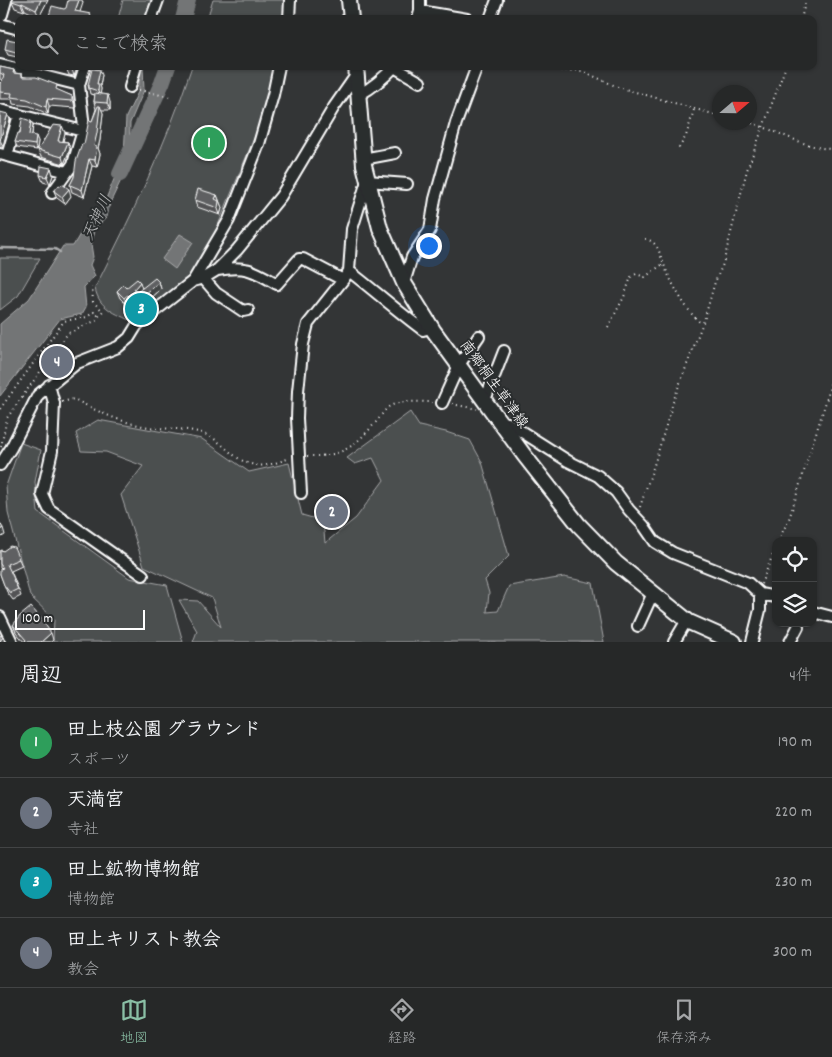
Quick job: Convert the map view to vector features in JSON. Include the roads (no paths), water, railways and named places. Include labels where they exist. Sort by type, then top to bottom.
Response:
[{"type":"main road","points":[[0,14],[4,0]]},
{"type":"main road","points":[[348,0],[350,15]]},
{"type":"main road","name":"南郷桐生草津線","points":[[356,70],[363,159],[380,228],[404,283],[432,328],[459,365],[481,405],[500,422],[579,525],[616,563],[687,620],[734,642]]},
{"type":"street","points":[[152,15],[158,0]]},
{"type":"street","points":[[289,15],[290,0]]},
{"type":"street","points":[[491,15],[497,0]]},
{"type":"street","points":[[419,10],[446,15]]},
{"type":"street","points":[[0,24],[15,28]]},
{"type":"street","points":[[0,65],[15,69]]},
{"type":"street","points":[[20,70],[79,85]]},
{"type":"street","points":[[52,193],[73,164],[83,131],[79,85],[85,70]]},
{"type":"street","points":[[130,88],[135,70]]},
{"type":"street","points":[[198,280],[229,220],[259,144],[278,70]]},
{"type":"street","points":[[0,465],[11,448],[38,395],[49,385],[77,363],[118,347],[129,338],[137,325],[198,280],[217,270],[237,250],[281,196],[356,70]]},
{"type":"street","points":[[359,95],[391,70]]},
{"type":"street","points":[[399,70],[420,82]]},
{"type":"street","points":[[404,283],[412,257],[430,230],[435,199],[456,123],[475,70]]},
{"type":"street","points":[[0,110],[83,131]]},
{"type":"street","points":[[19,115],[4,155],[67,172]]},
{"type":"street","points":[[363,159],[395,153]]},
{"type":"street","points":[[301,493],[298,391],[303,344],[308,324],[346,275],[352,229],[367,181],[407,184]]},
{"type":"street","points":[[217,270],[235,267],[254,271],[277,284],[299,259],[303,258],[346,275],[380,295],[398,312],[422,330],[432,328]]},
{"type":"street","points":[[198,280],[243,311],[248,310]]},
{"type":"street","points":[[442,402],[459,365],[479,336]]},
{"type":"street","points":[[481,405],[504,351]]},
{"type":"street","points":[[49,385],[54,403],[52,451],[42,494],[49,509],[143,575]]},
{"type":"street","points":[[500,422],[508,423],[568,461],[598,476],[616,492],[655,542],[673,553],[748,584],[760,594],[772,596]]},
{"type":"street","points":[[638,626],[654,593]]},
{"type":"street","points":[[752,642],[760,610],[760,594]]},
{"type":"street","points":[[817,613],[832,617]]},
{"type":"street","points":[[0,617],[12,642]]},
{"type":"street","points":[[674,642],[687,620]]},
{"type":"street","points":[[790,642],[798,627]]},
{"type":"water","points":[[140,70],[143,70],[144,90],[130,123],[129,157],[124,174],[110,203],[107,217],[94,230],[91,244],[93,257],[90,265],[95,276],[84,287],[86,307],[82,314],[60,319],[0,396],[0,324],[29,299],[63,246],[73,246],[83,229],[101,211],[124,155],[126,117],[139,90]]},
{"type":"water","points":[[180,234],[193,242],[175,269],[162,259]]},
{"type":"waterway","name":"天神川","points":[[184,15],[188,0]]},
{"type":"waterway","name":"天神川","points":[[120,174],[167,70]]},
{"type":"waterway","points":[[0,248],[55,249],[60,252]]},
{"type":"place","name":"田上枝公園 グラウンド","points":[[209,143]]},
{"type":"place","name":"田上鉱物博物館","points":[[141,309]]},
{"type":"place","name":"田上キリスト教会","points":[[57,362]]},
{"type":"place","name":"天満宮","points":[[332,512]]}]
